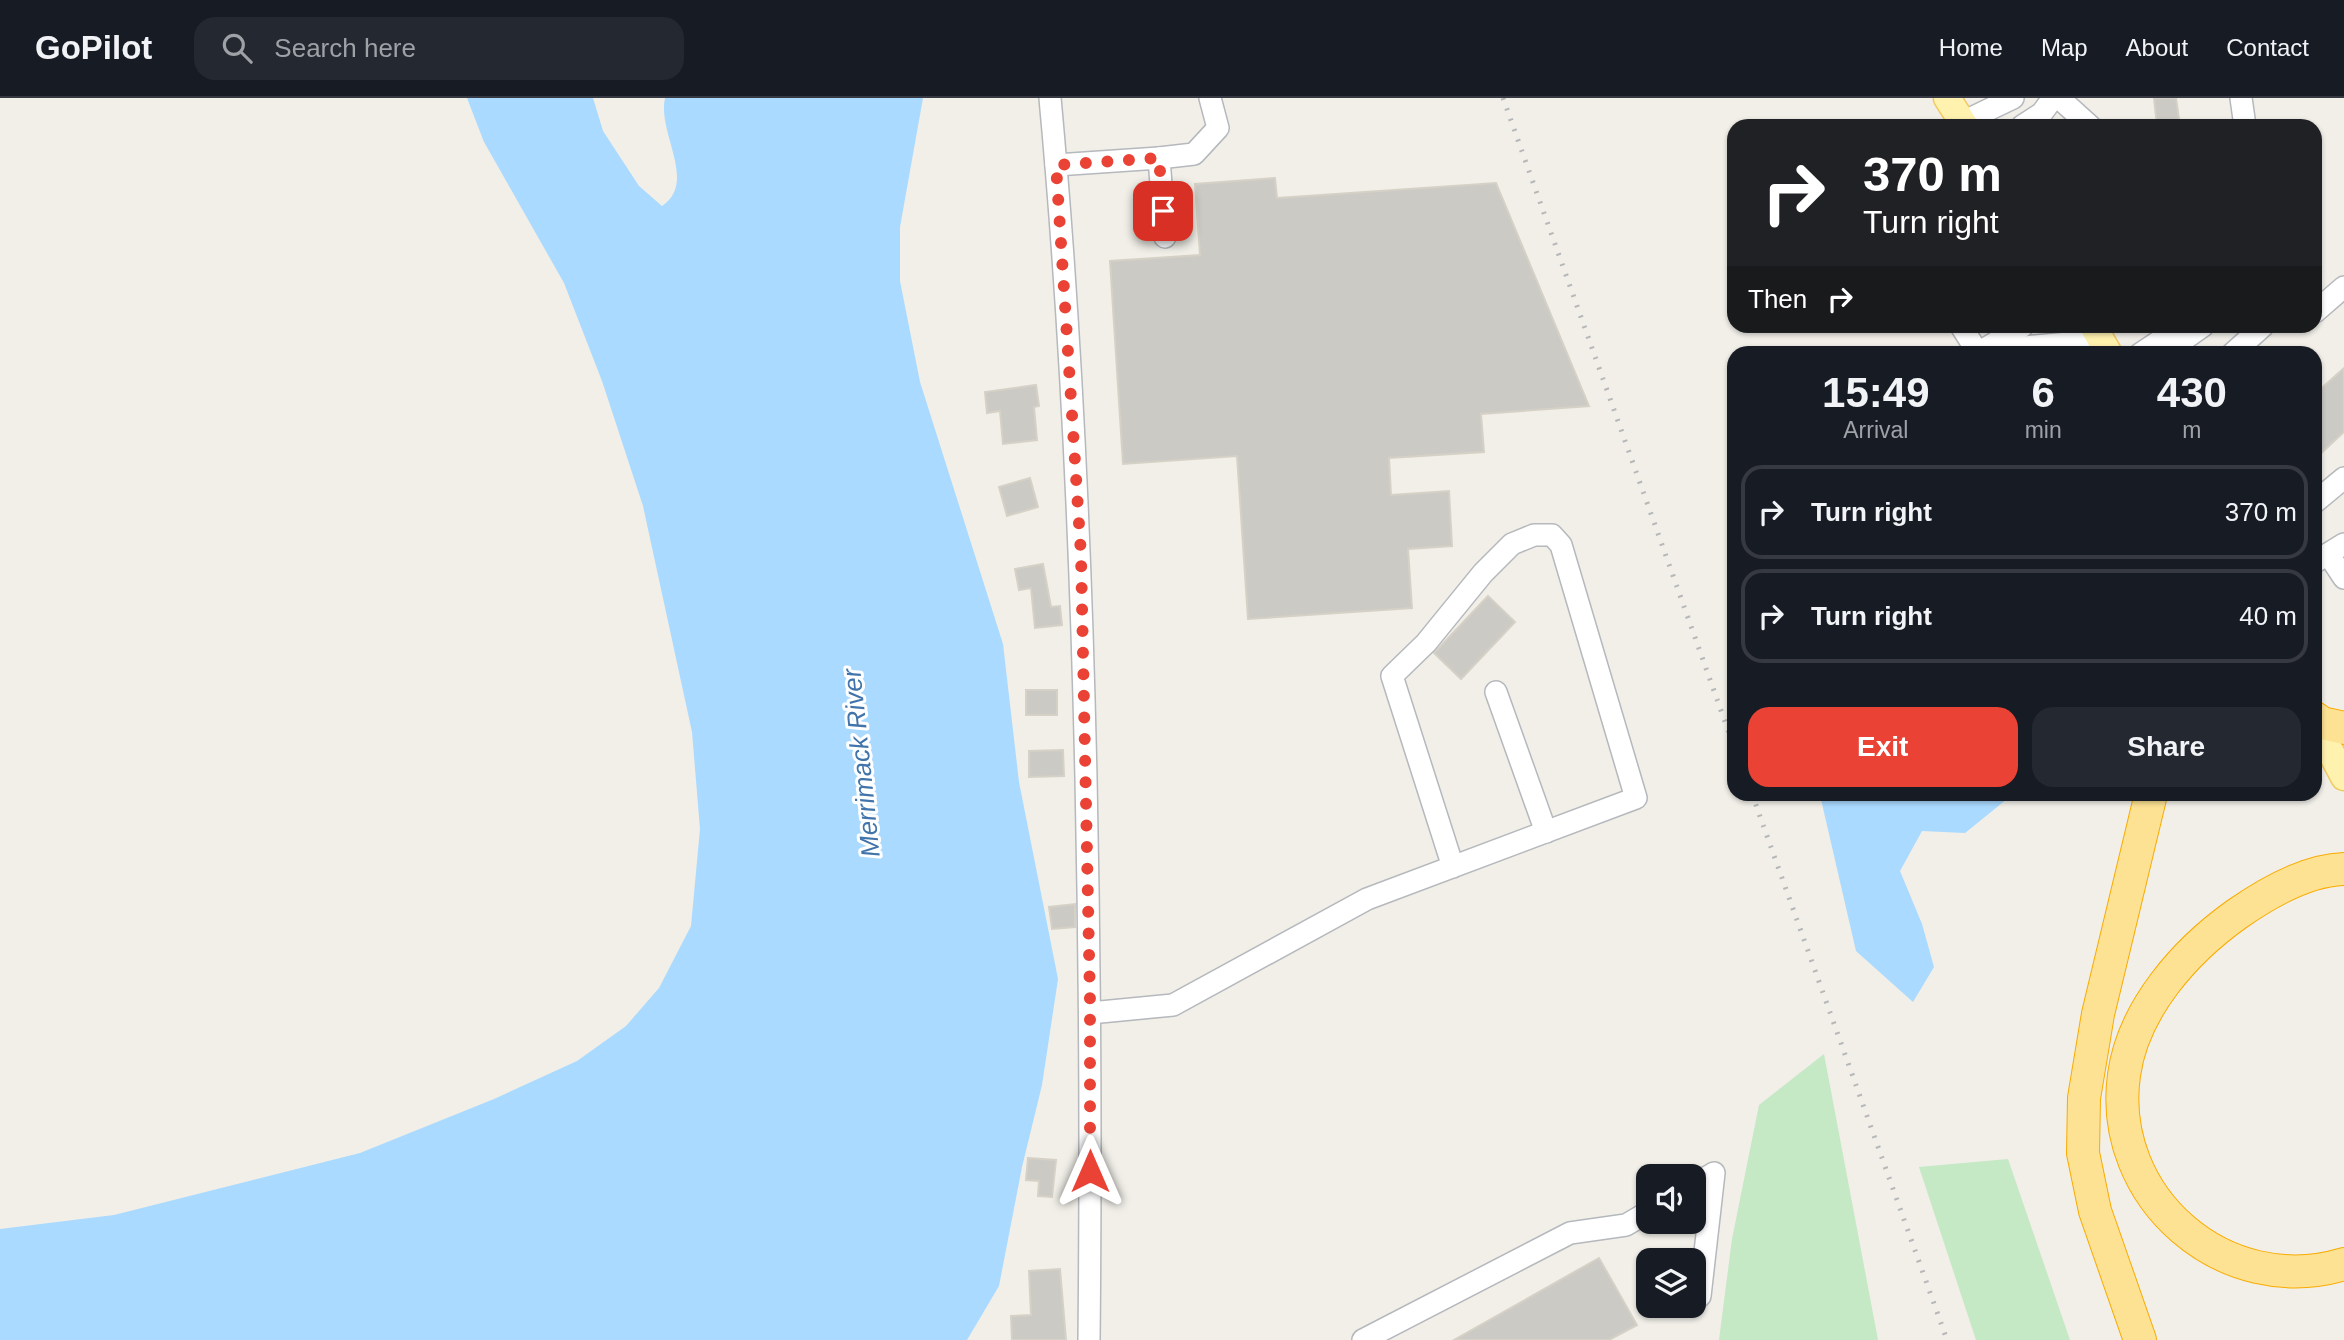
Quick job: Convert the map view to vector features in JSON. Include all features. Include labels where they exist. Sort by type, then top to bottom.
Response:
[{"type":"highway","points":[[2322,723],[2344,728]]},
{"type":"highway","points":[[2140,1340],[2095,1211],[2083,1153],[2084,1098],[2098,1014],[2149,801]]},
{"type":"highway","points":[[2344,869],[2313,876],[2266,896],[2216,930],[2193,951],[2169,979],[2139,1023],[2127,1062],[2123,1093],[2127,1134],[2143,1179],[2166,1214],[2193,1237],[2233,1260],[2266,1270],[2302,1272],[2344,1264]]},
{"type":"main road","points":[[2322,734],[2344,777]]},
{"type":"street","points":[[1049,98],[1056,165],[1081,555],[1090,1013],[1088,1340]]},
{"type":"street","points":[[1056,165],[1194,154],[1218,128],[1210,98]]},
{"type":"street","points":[[1959,116],[2013,98]]},
{"type":"street","points":[[2033,119],[2042,113],[2053,98]]},
{"type":"street","points":[[2059,98],[2082,119]]},
{"type":"street","points":[[2241,98],[2244,119]]},
{"type":"street","points":[[1159,158],[1165,237]]},
{"type":"street","points":[[2322,306],[2344,287]]},
{"type":"street","points":[[1987,346],[2005,333]]},
{"type":"street","points":[[2241,346],[2255,333]]},
{"type":"street","points":[[2155,346],[2176,335]]},
{"type":"street","points":[[2036,346],[2101,340]]},
{"type":"street","points":[[2322,496],[2344,478]]},
{"type":"street","points":[[1090,1013],[1174,1005],[1367,899],[1636,798],[1561,545],[1552,535],[1535,535],[1512,544],[1483,573],[1426,643],[1392,676],[1452,867]]},
{"type":"street","points":[[2329,553],[2344,578]]},
{"type":"street","points":[[1496,692],[1546,832]]},
{"type":"street","points":[[1705,1248],[1714,1173],[1706,1178]]},
{"type":"street","points":[[1363,1340],[1570,1233],[1626,1226],[1636,1220]]},
{"type":"green space","points":[[1824,1054],[1878,1340],[1719,1340],[1732,1239],[1759,1105]]},
{"type":"green space","points":[[2008,1159],[2070,1340],[1976,1340],[1919,1167]]},
{"type":"water","name":"Merrimack River","points":[[467,98],[593,98],[603,131],[639,186],[662,206],[672,196],[677,184],[677,171],[664,112],[665,98],[923,98],[900,227],[900,281],[920,382],[1003,644],[1019,782],[1058,979],[1042,1085],[1022,1167],[999,1286],[967,1340],[0,1340],[0,1229],[114,1215],[360,1153],[494,1099],[577,1061],[626,1026],[659,988],[691,926],[700,829],[692,732],[643,506],[602,381],[564,283],[484,142]]},
{"type":"water","points":[[1821,801],[2005,801],[1965,833],[1922,831],[1900,871],[1922,924],[1934,967],[1913,1002],[1856,951]]},
{"type":"building","points":[[2154,98],[2176,98],[2179,119],[2156,119]]},
{"type":"building","points":[[1275,178],[1277,198],[1496,183],[1589,406],[1481,414],[1484,452],[1389,458],[1391,495],[1449,491],[1452,546],[1408,549],[1412,608],[1248,619],[1237,456],[1123,464],[1110,261],[1200,255],[1195,184]]},
{"type":"building","points":[[2344,368],[2344,432],[2322,452],[2322,388]]},
{"type":"building","points":[[1036,385],[1039,406],[1034,407],[1037,440],[1003,444],[1000,411],[987,413],[985,392]]},
{"type":"building","points":[[1030,478],[1038,507],[1007,516],[999,487]]},
{"type":"building","points":[[1043,564],[1051,607],[1060,606],[1062,625],[1035,628],[1031,588],[1019,590],[1015,569]]},
{"type":"building","points":[[1488,596],[1515,622],[1461,679],[1434,653]]},
{"type":"building","points":[[1026,690],[1057,690],[1057,715],[1026,715]]},
{"type":"building","points":[[1063,750],[1064,776],[1029,777],[1029,751]]},
{"type":"building","points":[[1075,904],[1075,927],[1052,929],[1049,907]]},
{"type":"building","points":[[1028,1158],[1056,1160],[1052,1197],[1038,1196],[1039,1181],[1026,1180]]},
{"type":"building","points":[[1599,1258],[1637,1325],[1609,1340],[1454,1340]]},
{"type":"building","points":[[1060,1269],[1066,1340],[1012,1340],[1011,1316],[1031,1315],[1029,1271]]},
{"type":"railway","points":[[1503,98],[1727,727]]},
{"type":"railway","points":[[1754,801],[1947,1340]]},
{"type":"route","points":[[1090,1171],[1090,1001],[1081,555],[1056,165],[1159,158],[1163,211]]}]
